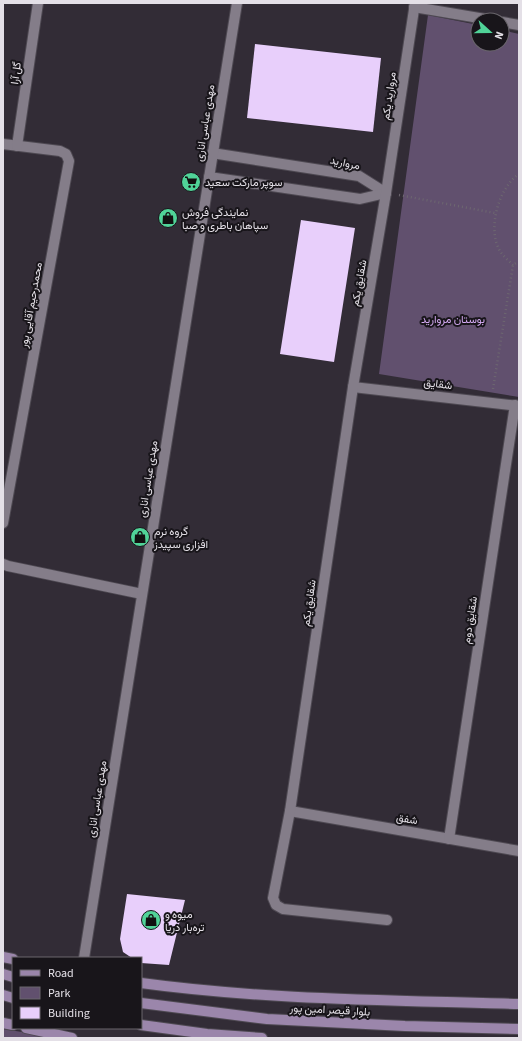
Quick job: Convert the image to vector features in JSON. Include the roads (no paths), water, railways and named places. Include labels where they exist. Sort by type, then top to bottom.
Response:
[{"type":"main road","points":[[142,983],[170,987],[299,997],[401,1002],[519,1004]]},
{"type":"main road","name":"بلوار قیصر امین پور","points":[[142,1003],[267,1020],[519,1029]]},
{"type":"main road","points":[[142,1025],[207,1034],[262,1038]]},
{"type":"main road","points":[[31,1029],[72,1038]]},
{"type":"street","name":"گل آرا","points":[[17,146],[38,3]]},
{"type":"street","name":"مهدی عباسی اناری","points":[[84,957],[237,3]]},
{"type":"street","points":[[414,5],[470,16]]},
{"type":"street","name":"مروارید یکم","points":[[386,193],[414,5]]},
{"type":"street","name":"محمدرحیم آقایی پور","points":[[3,144],[60,151],[66,154],[69,161],[3,523]]},
{"type":"street","name":"مروارید","points":[[212,153],[359,176],[386,193]]},
{"type":"street","points":[[209,177],[360,199],[386,193]]},
{"type":"street","name":"شقایق یکم","points":[[386,193],[353,387],[290,811],[272,898],[276,905],[283,908],[386,920]]},
{"type":"street","name":"شقایق","points":[[353,387],[517,406]]},
{"type":"street","name":"شقایق دوم","points":[[449,839],[517,406]]},
{"type":"street","points":[[3,564],[142,594]]},
{"type":"street","name":"شفق","points":[[290,811],[519,851]]},
{"type":"place","name":"سوپر مارکت سعید","points":[[191,182]]},
{"type":"place","name":"نمایندگی فروش سپاهان باطری و صبا","points":[[168,218]]},
{"type":"place","name":"گروه نرم افزاری سپیدز","points":[[140,537]]},
{"type":"place","name":"میوه و تره‌بار دریا","points":[[151,920]]},
{"type":"park label","name":"بوستان مروارید","points":[[453,319]]}]
